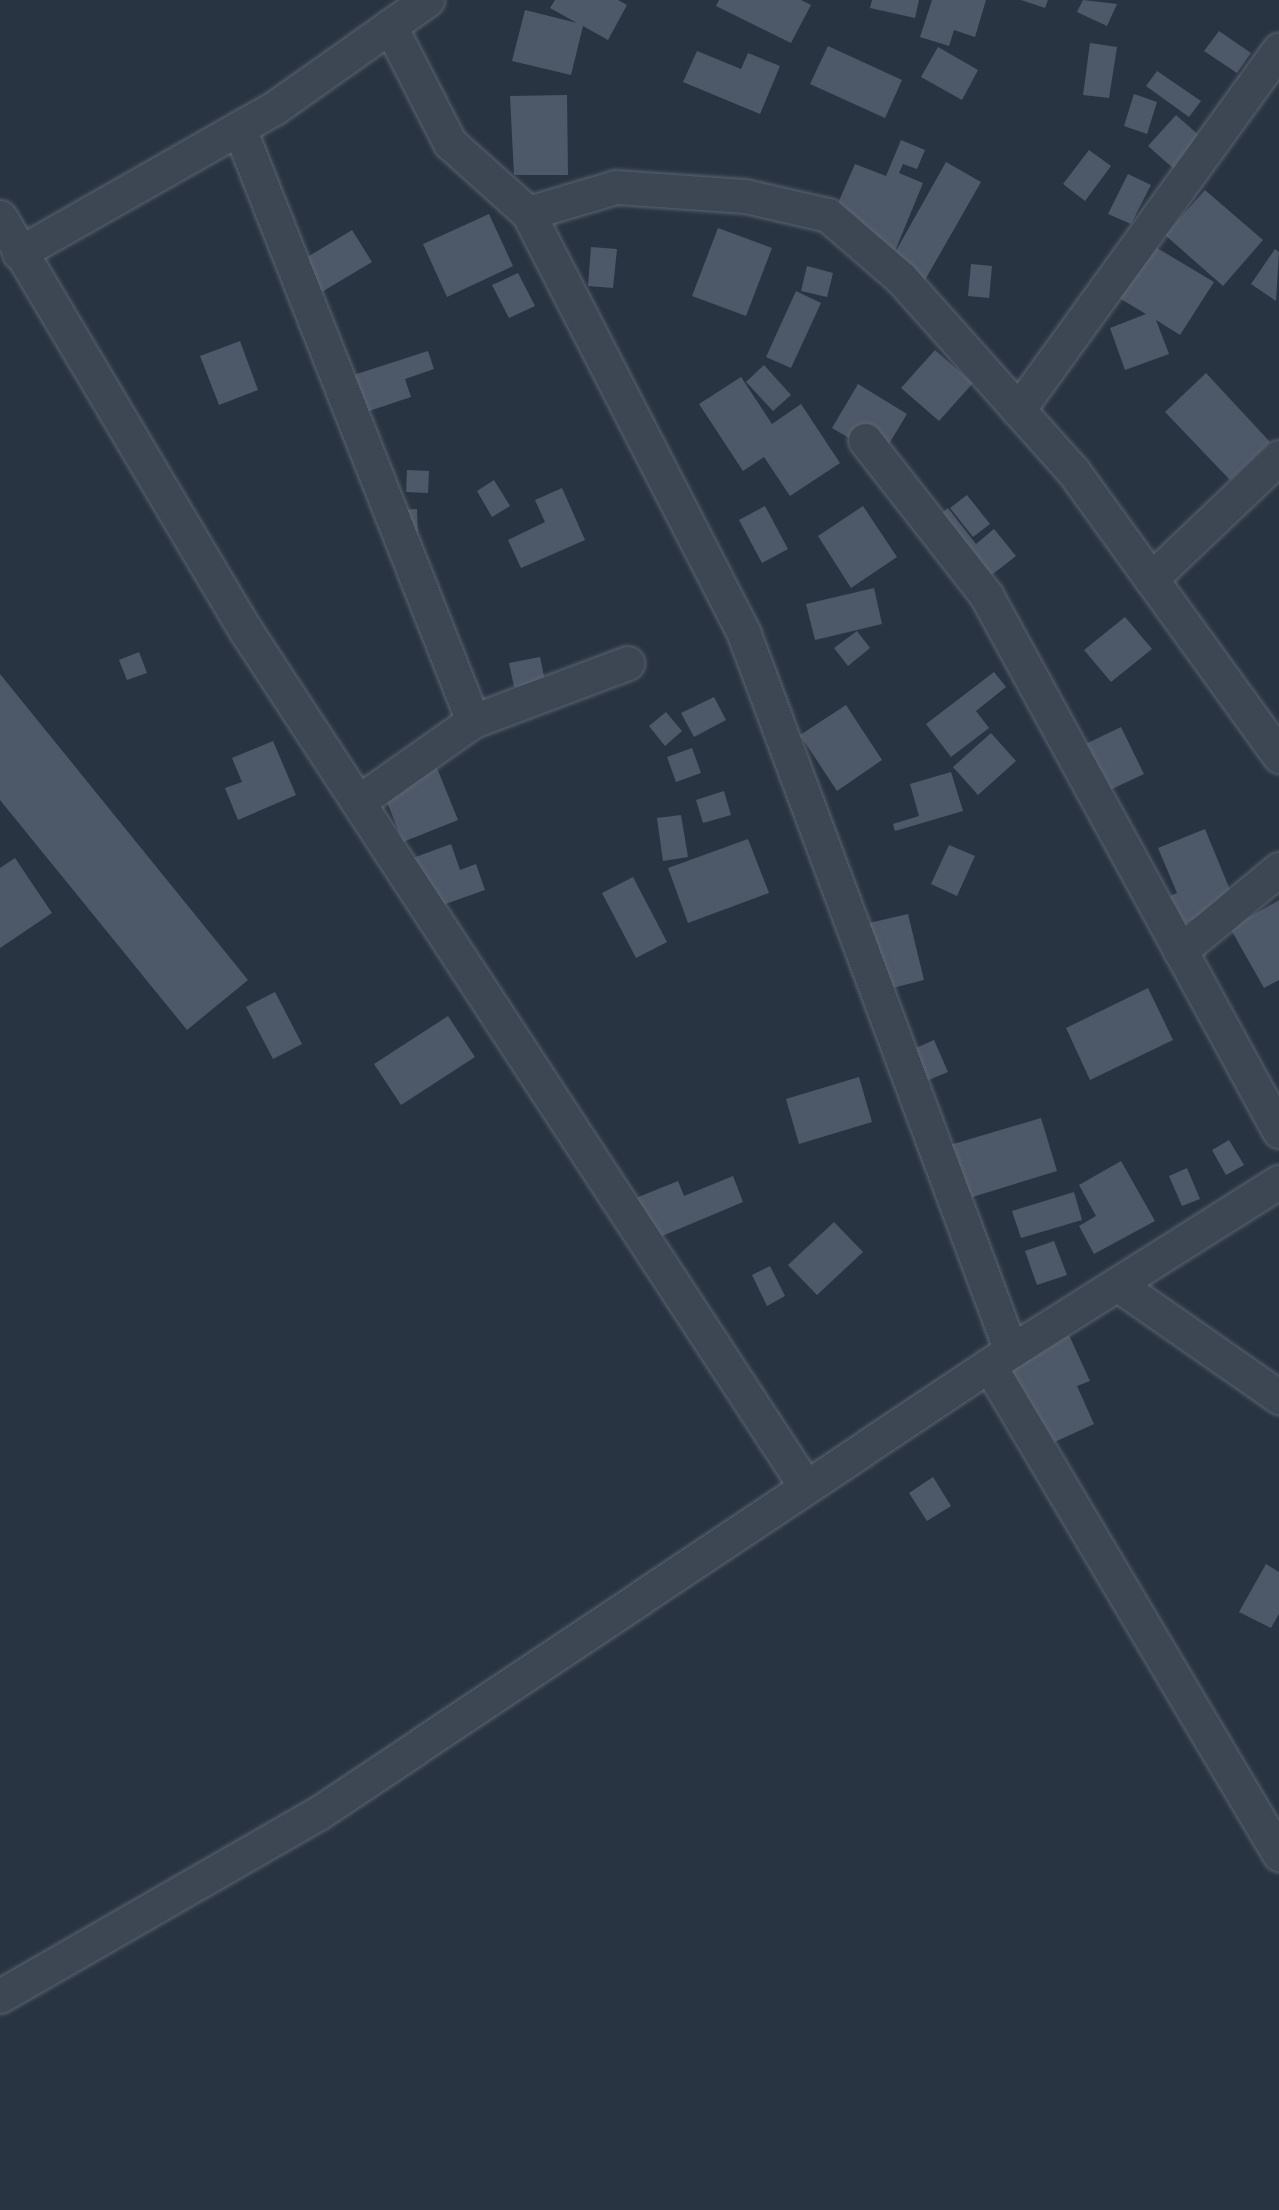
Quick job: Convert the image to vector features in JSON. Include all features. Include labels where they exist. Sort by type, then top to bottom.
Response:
[{"type":"street","points":[[19,253],[239,128],[426,0]]},
{"type":"street","points":[[390,26],[450,143],[528,213],[744,634],[1000,1358],[1279,1854]]},
{"type":"street","points":[[1018,410],[1279,49]]},
{"type":"street","points":[[239,128],[473,721]]},
{"type":"street","points":[[528,213],[616,187],[745,196],[828,215],[901,278],[1073,471],[1279,756]]},
{"type":"street","points":[[0,217],[246,631],[806,1487]]},
{"type":"street","points":[[865,440],[986,595],[1279,1131]]},
{"type":"street","points":[[1151,579],[1279,457]]},
{"type":"street","points":[[358,802],[473,721],[628,663]]},
{"type":"street","points":[[1180,951],[1279,869]]},
{"type":"street","points":[[0,1996],[320,1812],[1000,1358],[1279,1182]]},
{"type":"street","points":[[1117,1284],[1279,1397]]},
{"type":"building","points":[[555,0],[618,0],[627,5],[608,40],[583,26],[571,75],[512,61],[525,10],[577,23],[550,8]]},
{"type":"building","points":[[719,0],[801,0],[811,5],[791,43],[716,6]]},
{"type":"building","points":[[872,0],[919,0],[915,18],[870,8]]},
{"type":"building","points":[[932,0],[986,0],[975,37],[954,30],[949,46],[920,37]]},
{"type":"building","points":[[1021,0],[1048,0],[1045,8]]},
{"type":"building","points":[[1083,0],[1117,4],[1107,26],[1077,12]]},
{"type":"building","points":[[1219,31],[1251,53],[1237,73],[1204,51]]},
{"type":"building","points":[[1090,43],[1117,47],[1109,98],[1083,95]]},
{"type":"building","points":[[828,46],[902,80],[885,118],[810,84]]},
{"type":"building","points":[[938,47],[978,70],[962,100],[921,77]]},
{"type":"building","points":[[697,51],[741,69],[748,53],[780,66],[760,114],[683,82]]},
{"type":"building","points":[[1157,71],[1201,101],[1189,117],[1146,86]]},
{"type":"building","points":[[1134,94],[1157,102],[1147,134],[1124,126]]},
{"type":"building","points":[[567,95],[568,175],[514,175],[510,96]]},
{"type":"building","points":[[1176,115],[1202,138],[1174,169],[1148,146]]},
{"type":"building","points":[[901,140],[925,150],[917,169],[903,164],[899,173],[923,183],[893,256],[946,162],[981,182],[925,280],[825,233],[855,164],[886,176]]},
{"type":"building","points":[[1089,150],[1111,166],[1085,201],[1063,184]]},
{"type":"building","points":[[1128,174],[1151,185],[1131,224],[1108,214]]},
{"type":"building","points":[[1205,190],[1263,240],[1223,286],[1165,235]]},
{"type":"building","points":[[489,214],[513,266],[447,297],[423,244]]},
{"type":"building","points":[[718,228],[772,248],[746,316],[692,296]]},
{"type":"building","points":[[352,230],[372,262],[315,296],[296,264]]},
{"type":"building","points":[[1147,242],[1214,282],[1180,335],[1156,320],[1169,354],[1125,370],[1110,328],[1146,314],[1114,295]]},
{"type":"building","points":[[591,247],[617,249],[613,288],[588,286]]},
{"type":"building","points":[[1275,249],[1279,252],[1276,301],[1251,284]]},
{"type":"building","points":[[971,264],[992,266],[989,298],[968,296]]},
{"type":"building","points":[[807,266],[833,273],[827,297],[801,291]]},
{"type":"building","points":[[518,273],[535,306],[509,318],[492,285]]},
{"type":"building","points":[[796,291],[821,303],[791,368],[766,357]]},
{"type":"building","points":[[240,341],[258,390],[219,405],[200,356]]},
{"type":"building","points":[[935,350],[973,383],[939,421],[901,388]]},
{"type":"building","points":[[428,351],[434,369],[405,379],[411,397],[354,416],[341,379]]},
{"type":"building","points":[[764,365],[791,395],[773,411],[746,382]]},
{"type":"building","points":[[1206,373],[1270,442],[1230,480],[1165,412]]},
{"type":"building","points":[[741,377],[772,424],[801,404],[840,463],[790,496],[764,457],[743,471],[699,404]]},
{"type":"building","points":[[858,384],[907,414],[881,457],[832,428]]},
{"type":"building","points":[[407,470],[429,471],[428,493],[406,492]]},
{"type":"building","points":[[494,480],[510,506],[492,517],[477,491]]},
{"type":"building","points":[[562,488],[585,540],[521,568],[508,540],[545,522],[535,500]]},
{"type":"building","points":[[967,495],[990,524],[973,537],[950,508]]},
{"type":"building","points":[[765,506],[788,549],[762,563],[739,520]]},
{"type":"building","points":[[863,506],[897,557],[851,588],[818,536]]},
{"type":"building","points":[[948,508],[976,544],[994,529],[1016,556],[971,591],[921,529]]},
{"type":"building","points":[[417,509],[418,542],[395,510]]},
{"type":"building","points":[[874,588],[882,624],[815,640],[806,604]]},
{"type":"building","points":[[1125,617],[1152,649],[1111,682],[1084,650]]},
{"type":"building","points":[[857,631],[870,648],[848,666],[834,648]]},
{"type":"building","points":[[139,652],[147,673],[127,680],[119,660]]},
{"type":"building","points":[[540,657],[545,681],[514,687],[509,663]]},
{"type":"building","points":[[994,672],[1006,687],[976,711],[989,728],[951,757],[926,724]]},
{"type":"building","points":[[0,674],[248,980],[187,1030],[0,800]]},
{"type":"building","points":[[714,697],[726,720],[694,737],[681,713]]},
{"type":"building","points":[[846,705],[882,760],[837,791],[800,735]]},
{"type":"building","points":[[666,712],[682,731],[665,746],[649,726]]},
{"type":"building","points":[[1121,727],[1144,774],[1095,797],[1073,750]]},
{"type":"building","points":[[991,733],[1016,761],[978,795],[953,767]]},
{"type":"building","points":[[273,741],[296,795],[238,820],[225,788],[242,782],[232,758]]},
{"type":"building","points":[[692,748],[701,773],[676,782],[667,757]]},
{"type":"building","points":[[433,758],[458,820],[403,842],[378,780]]},
{"type":"building","points":[[951,772],[963,811],[895,831],[893,824],[919,816],[910,784]]},
{"type":"building","points":[[724,791],[731,815],[703,823],[696,800]]},
{"type":"building","points":[[681,815],[688,857],[663,861],[657,818]]},
{"type":"building","points":[[1205,829],[1235,902],[1168,930],[1156,902],[1177,893],[1158,848]]},
{"type":"building","points":[[748,839],[769,893],[688,923],[668,868]]},
{"type":"building","points":[[451,844],[460,870],[476,864],[485,890],[420,913],[402,862]]},
{"type":"building","points":[[949,845],[975,856],[957,896],[931,884]]},
{"type":"building","points":[[15,858],[52,913],[0,948],[0,868]]},
{"type":"building","points":[[633,877],[667,942],[636,958],[602,893]]},
{"type":"building","points":[[1279,900],[1279,980],[1264,988],[1230,928]]},
{"type":"building","points":[[908,914],[924,980],[873,993],[856,926]]},
{"type":"building","points":[[1148,988],[1173,1040],[1090,1080],[1066,1028]]},
{"type":"building","points":[[275,992],[302,1044],[273,1059],[246,1007]]},
{"type":"building","points":[[448,1016],[475,1057],[401,1105],[374,1064]]},
{"type":"building","points":[[934,1040],[948,1072],[914,1086],[900,1055]]},
{"type":"building","points":[[859,1077],[872,1122],[799,1144],[786,1099]]},
{"type":"building","points":[[1041,1118],[1057,1171],[966,1199],[950,1145]]},
{"type":"building","points":[[1229,1140],[1244,1165],[1226,1175],[1212,1150]]},
{"type":"building","points":[[1121,1161],[1155,1221],[1094,1254],[1079,1226],[1096,1216],[1079,1185]]},
{"type":"building","points":[[1187,1168],[1200,1199],[1182,1206],[1169,1176]]},
{"type":"building","points":[[733,1176],[743,1202],[648,1242],[631,1200],[678,1181],[684,1196]]},
{"type":"building","points":[[1074,1192],[1082,1220],[1021,1238],[1012,1211]]},
{"type":"building","points":[[834,1222],[863,1252],[817,1295],[788,1265]]},
{"type":"building","points":[[1054,1241],[1067,1275],[1037,1285],[1025,1251]]},
{"type":"building","points":[[770,1266],[785,1296],[767,1306],[752,1275]]},
{"type":"building","points":[[1068,1333],[1090,1381],[1077,1386],[1094,1424],[1035,1451],[996,1367]]},
{"type":"building","points":[[933,1477],[951,1506],[927,1521],[909,1493]]},
{"type":"building","points":[[1266,1564],[1279,1572],[1279,1614],[1271,1628],[1239,1612]]}]
